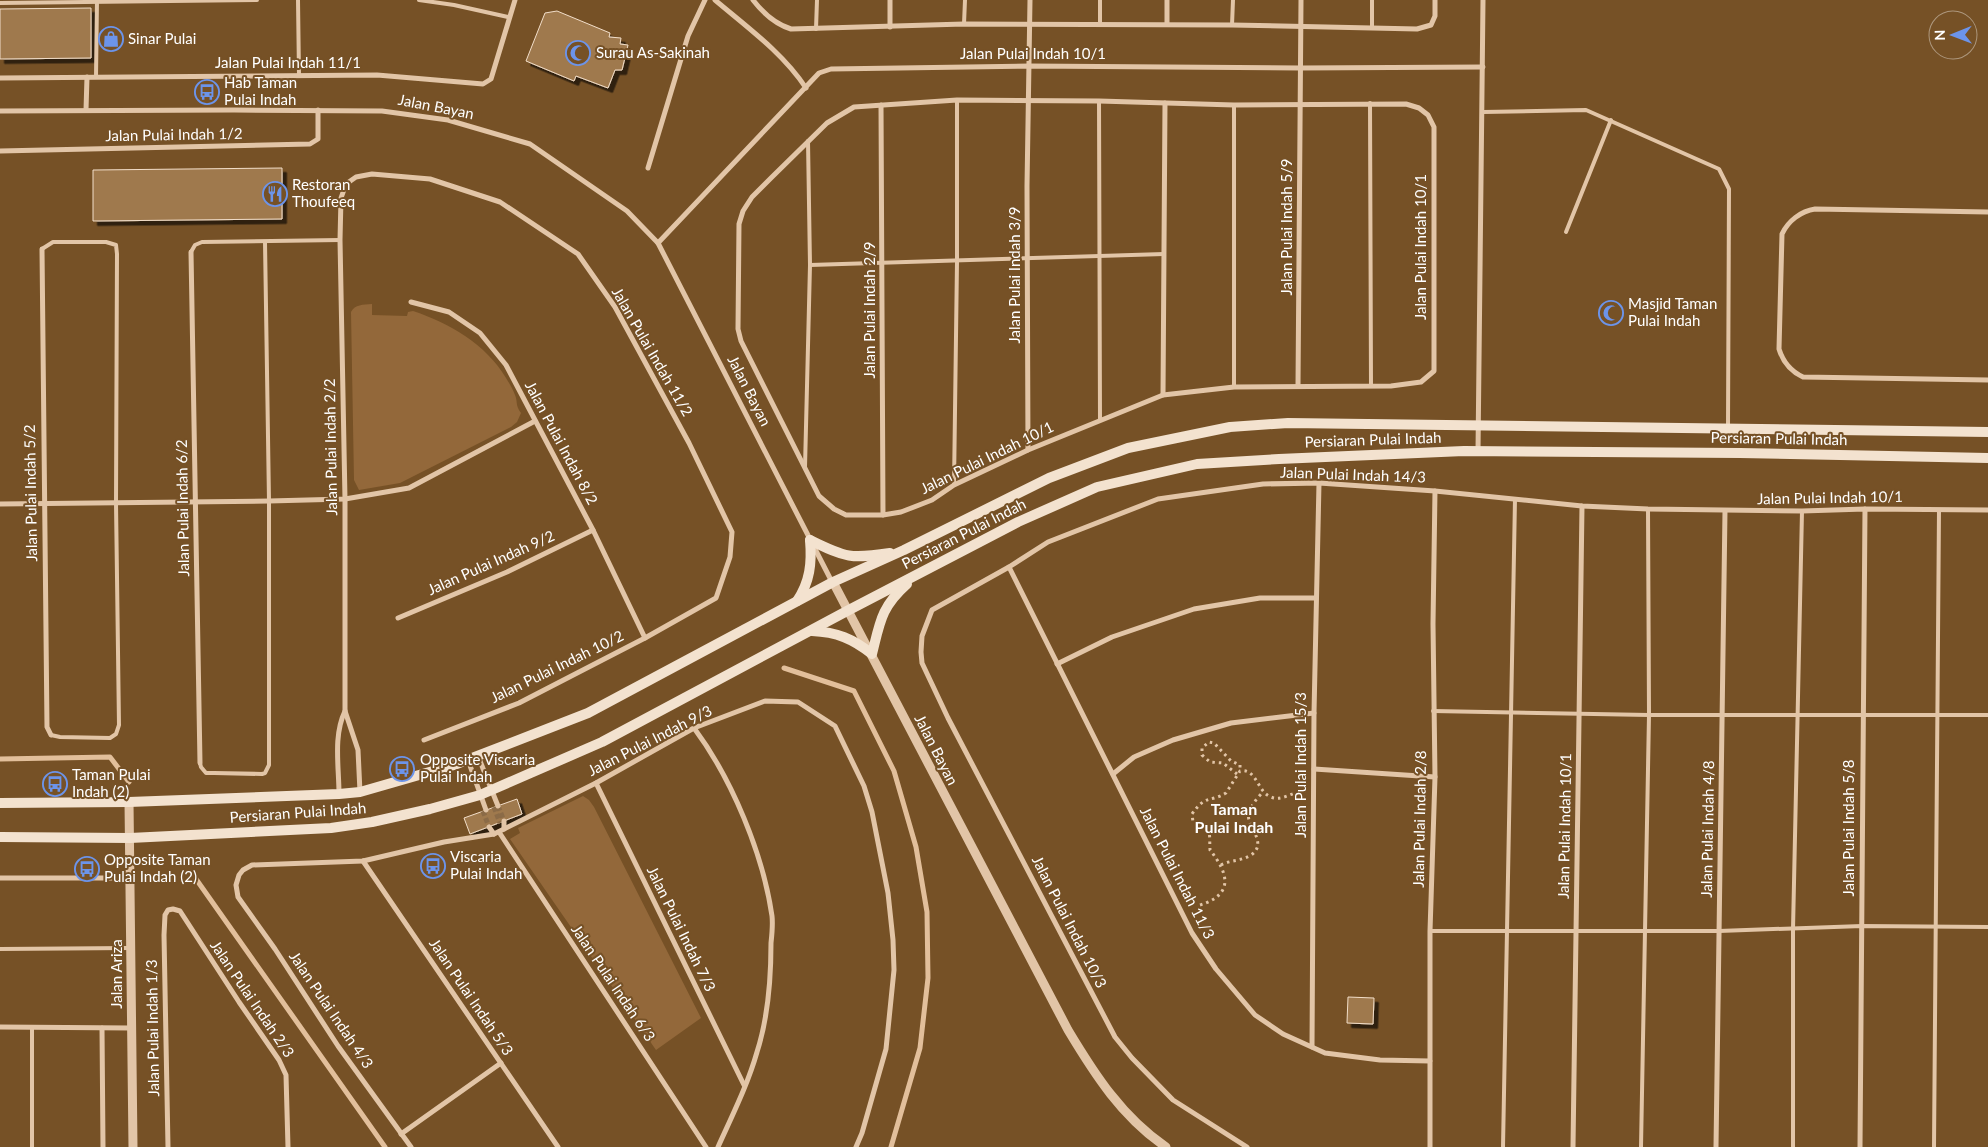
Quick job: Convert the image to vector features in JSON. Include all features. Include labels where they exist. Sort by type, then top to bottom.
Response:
[{"type":"main road","name":"Persiaran Pulai Indah","points":[[0,804],[129,802],[339,794],[360,792],[468,760],[588,713],[832,582],[904,550],[1049,478],[1128,448],[1230,427],[1288,422],[1988,432]]},
{"type":"main road","name":"Persiaran Pulai Indah","points":[[0,837],[130,838],[347,826],[481,798],[602,742],[1018,522],[1097,487],[1197,464],[1279,458],[1478,451],[1988,458]]},
{"type":"main road","points":[[810,540],[836,553],[850,557],[865,557],[904,550]]},
{"type":"main road","points":[[795,603],[802,594],[810,572],[812,558],[810,540]]},
{"type":"main road","points":[[810,631],[843,635],[872,654],[883,611],[893,596],[919,573]]},
{"type":"street","name":"Jalan Pulai Indah 11/1","points":[[0,78],[377,75],[483,84],[491,79],[514,0]]},
{"type":"street","points":[[648,168],[688,36],[705,0]]},
{"type":"street","points":[[715,0],[782,57],[806,88]]},
{"type":"street","points":[[753,0],[779,26],[791,29],[890,28],[964,24],[1167,24],[1417,29],[1431,25],[1435,16],[1435,0]]},
{"type":"street","points":[[890,0],[890,28]]},
{"type":"street","name":"Jalan Pulai Indah 3/9","points":[[1028,450],[1027,259],[1030,0]]},
{"type":"street","points":[[1167,0],[1167,24]]},
{"type":"street","name":"Jalan Pulai Indah 5/9","points":[[1298,386],[1300,0]]},
{"type":"street","points":[[1478,451],[1483,0]]},
{"type":"street","name":"Jalan Pulai Indah 10/1","points":[[658,243],[819,73],[831,69],[1029,66],[1483,67]]},
{"type":"street","points":[[86,110],[87,77]]},
{"type":"street","name":"Jalan Pulai Indah 10/1","points":[[805,469],[818,496],[834,510],[846,515],[883,515],[901,512],[932,500],[954,485],[1028,450],[1163,395],[1234,387],[1390,386],[1421,382],[1434,370],[1434,126],[1428,115],[1412,105],[1370,103],[1234,105],[1099,101],[957,100],[854,107],[827,123],[808,141]]},
{"type":"street","points":[[1163,395],[1165,103]]},
{"type":"street","name":"Jalan Pulai Indah 2/9","points":[[881,105],[883,515]]},
{"type":"street","name":"Jalan Bayan","points":[[0,112],[86,110],[382,111],[448,120],[530,144],[627,212],[658,243],[847,611],[872,654],[1003,909],[1072,1037],[1094,1074],[1126,1115],[1151,1137],[1166,1147]]},
{"type":"street","name":"Jalan Pulai Indah 1/2","points":[[0,151],[310,144],[318,139],[318,110]]},
{"type":"street","points":[[805,469],[741,341],[738,329],[738,243],[739,224],[743,211],[752,197],[808,141]]},
{"type":"street","name":"Jalan Pulai Indah 11/2","points":[[346,184],[356,177],[372,174],[430,179],[500,202],[578,254],[615,307],[689,443],[732,532],[730,557],[716,598],[645,638]]},
{"type":"street","name":"Jalan Pulai Indah 2/2","points":[[346,184],[341,198],[340,240],[345,499],[345,711],[358,750],[360,792]]},
{"type":"street","points":[[1988,212],[1815,209],[1807,210],[1800,214],[1785,228],[1782,234],[1780,349],[1787,365],[1794,373],[1802,377],[1988,380]]},
{"type":"street","name":"Jalan Pulai Indah 5/2","points":[[42,249],[46,727],[51,735]]},
{"type":"street","name":"Jalan Pulai Indah 6/2","points":[[191,252],[200,763]]},
{"type":"street","name":"Jalan Pulai Indah 8/2","points":[[411,302],[449,312],[480,333],[506,365],[592,530],[645,638]]},
{"type":"street","points":[[0,504],[44,505],[345,499],[408,488],[535,421]]},
{"type":"street","name":"Jalan Pulai Indah 14/3","points":[[922,663],[920,652],[922,636],[932,610],[1009,567],[1048,542],[1158,499],[1263,484],[1319,483],[1435,491]]},
{"type":"street","name":"Jalan Pulai Indah 15/3","points":[[1312,1047],[1314,713],[1319,483]]},
{"type":"street","name":"Jalan Pulai Indah 10/1","points":[[1435,491],[1582,506],[1648,509],[1725,511],[1988,510]]},
{"type":"street","name":"Jalan Pulai Indah 2/8","points":[[1430,1147],[1430,931],[1435,777],[1433,711],[1435,491]]},
{"type":"street","name":"Jalan Pulai Indah 10/1","points":[[1573,1147],[1582,506]]},
{"type":"street","name":"Jalan Pulai Indah 5/8","points":[[1860,1147],[1865,509]]},
{"type":"street","name":"Jalan Pulai Indah 4/8","points":[[1716,1147],[1725,511]]},
{"type":"street","name":"Jalan Pulai Indah 9/2","points":[[398,618],[507,572],[592,530]]},
{"type":"street","name":"Jalan Pulai Indah 11/3","points":[[1009,567],[1192,934],[1216,969],[1255,1015],[1283,1034],[1325,1053],[1380,1060],[1430,1061]]},
{"type":"street","points":[[1058,664],[1112,637],[1194,609],[1260,598],[1316,598]]},
{"type":"street","name":"Jalan Pulai Indah 10/2","points":[[424,740],[519,703],[645,638]]},
{"type":"street","name":"Jalan Pulai Indah 10/3","points":[[922,663],[948,718],[1115,1037],[1132,1058],[1173,1100],[1248,1147]]},
{"type":"street","name":"Jalan Pulai Indah 9/3","points":[[236,885],[239,875],[243,870],[252,865],[363,860],[499,832],[596,783],[694,728],[765,700],[798,702],[835,726],[864,786],[872,812],[888,893],[894,970],[886,1049],[862,1133],[856,1147]]},
{"type":"street","name":"Jalan Pulai Indah 2/2","points":[[339,794],[338,738],[341,719],[345,711]]},
{"type":"street","points":[[1113,774],[1134,757],[1173,740],[1231,723],[1314,713]]},
{"type":"street","points":[[694,728],[711,751],[742,815],[761,863],[772,918],[771,964],[767,1005],[757,1052],[718,1147]]},
{"type":"street","points":[[478,756],[496,806]]},
{"type":"street","points":[[468,760],[485,811]]},
{"type":"street","points":[[1314,769],[1435,777]]},
{"type":"street","name":"Jalan Pulai Indah 7/3","points":[[596,783],[744,1085]]},
{"type":"street","name":"Jalan Ariza","points":[[129,802],[133,1147]]},
{"type":"street","points":[[490,826],[499,832],[502,822]]},
{"type":"street","name":"Jalan Pulai Indah 6/3","points":[[499,832],[706,1147]]},
{"type":"street","name":"Jalan Pulai Indah 5/3","points":[[363,860],[558,1147]]},
{"type":"street","points":[[0,878],[130,878]]},
{"type":"street","name":"Jalan Pulai Indah 4/3","points":[[236,885],[238,897],[275,949],[338,1046],[411,1147]]},
{"type":"street","name":"Jalan Pulai Indah 1/3","points":[[168,910],[165,915],[164,936],[168,1147]]},
{"type":"street","name":"Jalan Pulai Indah 2/3","points":[[168,910],[180,911],[239,1002],[280,1060],[286,1074],[288,1147]]},
{"type":"street","points":[[0,1027],[131,1028]]},
{"type":"street","points":[[102,1028],[103,1147]]},
{"type":"street","points":[[401,1134],[501,1064]]},
{"type":"lane","points":[[0,3],[257,0]]},
{"type":"lane","points":[[298,0],[299,75]]},
{"type":"lane","points":[[419,0],[454,5],[508,17]]},
{"type":"lane","points":[[816,0],[816,29]]},
{"type":"lane","points":[[964,24],[965,0]]},
{"type":"lane","points":[[1100,0],[1100,24]]},
{"type":"lane","points":[[1232,0],[1232,25]]},
{"type":"lane","points":[[1372,0],[1372,28]]},
{"type":"lane","points":[[96,77],[97,1]]},
{"type":"lane","points":[[954,485],[957,100]]},
{"type":"lane","points":[[1099,101],[1100,420]]},
{"type":"lane","points":[[1370,103],[1371,385]]},
{"type":"lane","points":[[1234,105],[1234,387]]},
{"type":"lane","points":[[1483,112],[1586,110],[1719,169],[1729,189],[1728,427]]},
{"type":"lane","points":[[1566,232],[1611,120]]},
{"type":"lane","points":[[805,469],[810,265],[808,141]]},
{"type":"lane","points":[[191,252],[195,246],[202,242],[340,240]]},
{"type":"lane","points":[[42,249],[53,242],[106,242],[116,245],[117,254],[116,503],[119,725],[116,734],[110,738],[60,737],[51,735]]},
{"type":"lane","points":[[200,763],[206,773],[262,774],[268,769],[269,501],[266,242]]},
{"type":"lane","points":[[810,265],[882,262],[957,262],[1164,254]]},
{"type":"lane","points":[[1503,1147],[1515,499]]},
{"type":"lane","points":[[1641,1147],[1649,716],[1648,509]]},
{"type":"lane","points":[[1934,1147],[1939,510]]},
{"type":"lane","points":[[1792,1147],[1802,511]]},
{"type":"lane","points":[[1433,711],[1649,716],[1722,714],[1798,716],[1862,714],[1988,715]]},
{"type":"lane","points":[[1430,931],[1719,931],[1862,926],[1988,928]]},
{"type":"lane","points":[[0,949],[131,948]]},
{"type":"lane","points":[[32,1028],[32,1147]]},
{"type":"path","points":[[1200,905],[1212,900],[1225,887],[1226,876],[1221,865],[1210,850],[1211,835],[1209,831],[1192,822],[1192,814],[1207,799],[1226,794],[1238,773],[1240,765],[1225,757],[1214,744],[1208,742],[1202,748],[1202,755],[1210,762],[1223,763],[1238,773]]},
{"type":"path","points":[[1238,773],[1244,770],[1255,777],[1263,792],[1269,797],[1280,799],[1294,792],[1308,792]]},
{"type":"path","points":[[1221,865],[1248,857],[1256,849],[1257,839],[1248,814],[1258,796],[1263,792]]},
{"type":"shaded area","points":[[372,304],[372,315],[407,316],[408,312],[413,311],[440,322],[466,336],[498,366],[512,388],[521,413],[517,422],[511,427],[400,483],[359,490],[354,480],[351,312],[357,306]]},
{"type":"shaded area","points":[[583,796],[594,807],[701,1018],[656,1050],[510,839],[520,833],[518,828]]},
{"type":"building","points":[[91,8],[91,58],[0,59],[0,9]]},
{"type":"building","name":"Surau As-Sakinah","points":[[557,11],[610,33],[609,37],[621,38],[620,44],[628,45],[622,70],[615,70],[608,88],[576,76],[574,81],[526,61],[545,13]]},
{"type":"building","points":[[282,168],[282,219],[93,221],[93,170]]},
{"type":"building","points":[[517,799],[522,814],[470,834],[464,818]]},
{"type":"building","points":[[1348,997],[1374,998],[1373,1024],[1347,1023]]},
{"type":"waterway","points":[[784,668],[854,691],[894,771],[916,847],[927,912],[928,978],[920,1048],[891,1147]]},
{"type":"waterway","points":[[0,759],[110,757],[129,782]]},
{"type":"waterway","points":[[196,879],[385,1147]]},
{"type":"tunnel","points":[[498,806],[504,821]]},
{"type":"tunnel","points":[[494,807],[500,823]]},
{"type":"tunnel","points":[[483,811],[489,827]]},
{"type":"place","name":"Sinar Pulai","points":[[111,39]]},
{"type":"place","name":"Surau As-Sakinah","points":[[578,53]]},
{"type":"place","name":"Hab Taman Pulai Indah","points":[[207,92]]},
{"type":"place","name":"Restoran Thoufeeq","points":[[275,194]]},
{"type":"place","name":"Masjid Taman Pulai Indah","points":[[1611,313]]},
{"type":"place","name":"Opposite Viscaria Pulai Indah","points":[[402,769]]},
{"type":"place","name":"Taman Pulai Indah (2)","points":[[55,784]]},
{"type":"place","name":"Viscaria Pulai Indah","points":[[433,866]]},
{"type":"place","name":"Opposite Taman Pulai Indah (2)","points":[[87,869]]},
{"type":"district","name":"Taman Pulai Indah","points":[[1234,818]]}]
